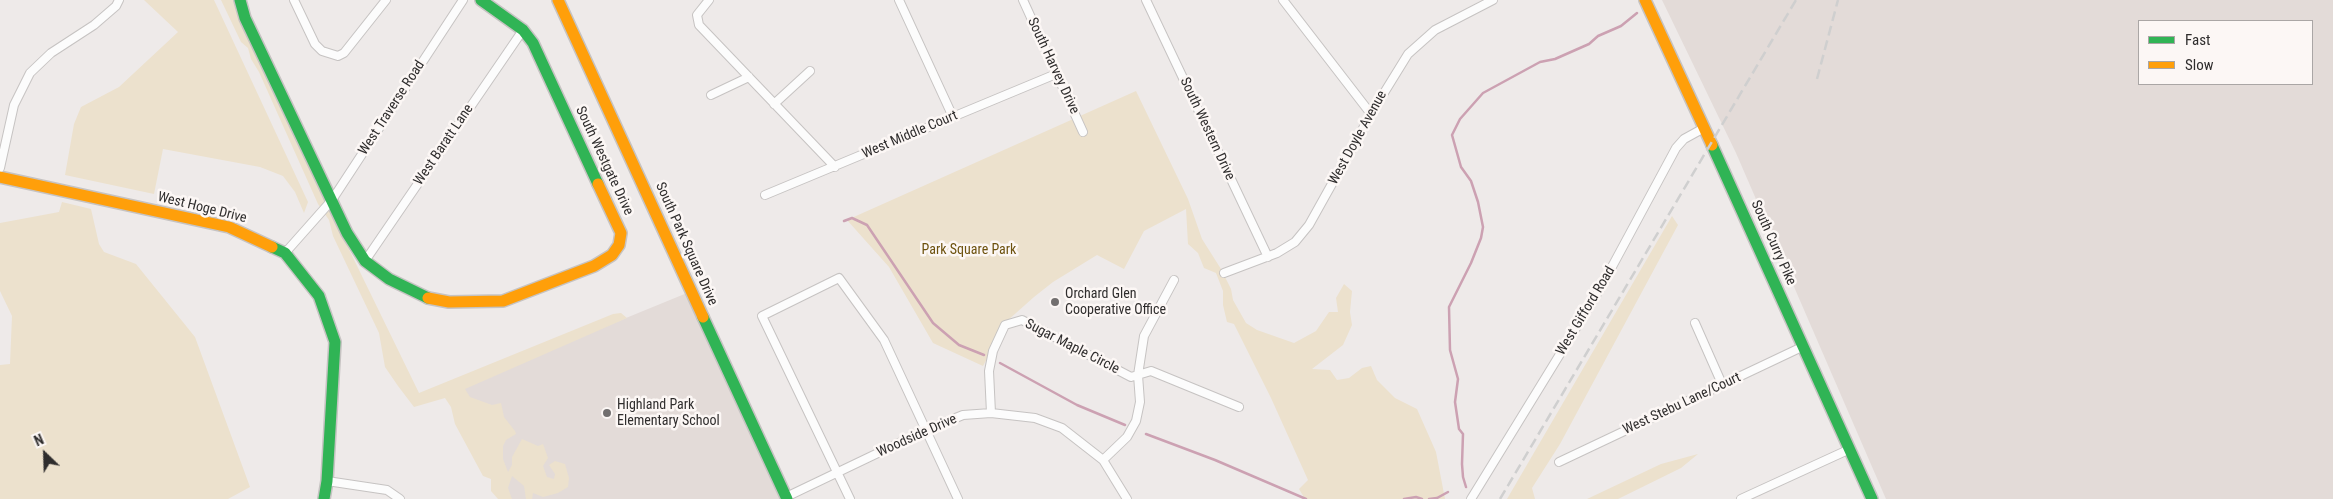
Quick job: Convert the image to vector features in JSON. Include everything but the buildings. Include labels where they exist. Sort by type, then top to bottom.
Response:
[{"type":"street","points":[[0,168],[14,105],[30,73],[51,53],[94,25],[116,6],[119,0]]},
{"type":"street","name":"South Westgate Drive","points":[[240,0],[245,18],[347,234],[365,261],[389,279],[430,299],[477,304],[503,301],[586,270],[612,255],[619,245],[621,233],[543,61],[523,30],[481,0]]},
{"type":"street","points":[[294,0],[315,44],[322,52],[338,56],[344,53],[386,0]]},
{"type":"street","name":"West Traverse Road","points":[[285,253],[318,213],[332,200],[463,0]]},
{"type":"street","name":"South Park Square Drive","points":[[558,0],[786,498]]},
{"type":"street","points":[[709,0],[697,15],[699,24],[835,167]]},
{"type":"street","points":[[899,0],[953,117]]},
{"type":"street","name":"South Harvey Drive","points":[[1022,0],[1083,132]]},
{"type":"street","name":"South Western Drive","points":[[1146,0],[1268,257]]},
{"type":"street","points":[[1283,0],[1371,114]]},
{"type":"street","name":"West Doyle Avenue","points":[[1224,273],[1268,257],[1295,242],[1310,225],[1371,114],[1401,65],[1417,44],[1446,23],[1494,0]]},
{"type":"street","name":"South Curry Pike","points":[[1645,0],[1872,499]]},
{"type":"street","name":"West Baratt Lane","points":[[365,261],[523,30]]},
{"type":"street","points":[[774,104],[810,71]]},
{"type":"street","name":"West Middle Court","points":[[765,195],[1056,74]]},
{"type":"street","points":[[711,95],[749,77]]},
{"type":"street","name":"West Gifford Road","points":[[1471,499],[1600,289],[1676,148],[1684,139],[1704,128]]},
{"type":"street","name":"West Hoge Drive","points":[[0,177],[229,227],[285,253],[319,296],[335,342],[327,481],[324,499]]},
{"type":"street","points":[[850,499],[762,316],[839,278],[884,340],[958,499]]},
{"type":"street","points":[[1127,499],[1104,460],[1127,437],[1136,421],[1140,402],[1138,375],[1144,336],[1174,280]]},
{"type":"street","name":"Sugar Maple Circle","points":[[992,412],[989,371],[993,351],[1006,325],[1022,320],[1131,377],[1152,372],[1240,407]]},
{"type":"street","points":[[1695,323],[1722,384]]},
{"type":"street","name":"West Stebu Lane/Court","points":[[1559,462],[1804,346]]},
{"type":"street","name":"Woodside Drive","points":[[786,498],[926,430],[963,415],[992,412],[1035,418],[1062,428],[1104,460]]},
{"type":"street","points":[[1741,499],[1850,449]]},
{"type":"street","points":[[327,481],[387,490],[400,499]]},
{"type":"shaded area","points":[[1662,0],[2333,0],[2333,499],[1886,499],[1736,153]]},
{"type":"shaded area","name":"Highland Park Elementary School","points":[[687,293],[781,499],[510,499],[460,386]]},
{"type":"green space","points":[[144,0],[214,0],[308,202],[304,213],[295,192],[283,176],[260,167],[163,149],[154,194],[65,175],[74,124],[81,107],[119,87],[178,32]]},
{"type":"green space","points":[[221,0],[234,0],[341,233],[419,393],[613,314],[621,313],[627,318],[465,389],[470,397],[492,405],[501,403],[504,417],[516,434],[506,440],[503,446],[503,459],[508,472],[512,465],[512,457],[522,439],[538,446],[543,444],[548,458],[543,466],[547,477],[554,479],[555,474],[549,465],[555,461],[565,464],[569,478],[568,487],[558,493],[543,497],[533,493],[532,499],[526,499],[524,486],[512,476],[508,488],[512,499],[498,499],[491,491],[491,479],[483,476],[455,424],[451,407],[445,398],[414,407],[398,386],[385,367],[379,333],[333,236],[329,220],[318,204],[259,72],[251,59],[248,48],[241,42]]},
{"type":"green space","name":"Park Square Park","points":[[1136,91],[1188,199],[1202,239],[1221,269],[1231,289],[1233,300],[1246,323],[1257,330],[1294,343],[1316,331],[1329,312],[1338,312],[1336,298],[1344,284],[1352,291],[1350,312],[1352,325],[1343,345],[1312,369],[1330,370],[1337,380],[1349,378],[1362,368],[1371,366],[1377,380],[1395,398],[1417,409],[1436,452],[1445,499],[1305,499],[1299,489],[1308,480],[1271,398],[1234,324],[1227,322],[1223,305],[1223,291],[1216,273],[1204,268],[1198,253],[1188,244],[1186,209],[1144,231],[1124,269],[1097,255],[1053,282],[1007,321],[983,366],[933,343],[889,267],[847,220]]},
{"type":"green space","points":[[62,202],[91,209],[99,244],[104,252],[136,264],[195,337],[250,487],[228,499],[0,499],[0,365],[10,364],[12,316],[0,291],[0,223],[59,212]]},
{"type":"green space","points":[[1672,216],[1678,225],[1560,444],[1532,488],[1535,499],[1507,499]]},
{"type":"green space","points":[[1698,454],[1681,468],[1618,499],[1587,499],[1661,464]]},
{"type":"waterway","points":[[1466,487],[1462,464],[1463,434],[1459,429],[1455,402],[1458,379],[1450,350],[1449,307],[1471,263],[1481,238],[1483,227],[1471,181],[1461,167],[1452,135],[1460,119],[1483,93],[1540,62],[1555,59],[1589,44],[1598,36],[1621,26],[1637,13]]},
{"type":"waterway","points":[[844,221],[852,218],[867,225],[933,323],[959,345],[984,355]]},
{"type":"waterway","points":[[1000,363],[1077,405],[1125,425]]},
{"type":"waterway","points":[[1146,434],[1215,460],[1306,499]]},
{"type":"waterway","points":[[1429,499],[1437,498],[1448,492]]},
{"type":"waterway","points":[[1404,499],[1416,497],[1422,499]]},
{"type":"railway","points":[[1500,499],[1796,0]]},
{"type":"railway","points":[[1817,79],[1838,0]]},
{"type":"traffic: fast","points":[[240,0],[245,18],[347,233],[365,261],[389,279],[428,298]]},
{"type":"traffic: fast","points":[[481,0],[523,30],[533,43],[598,184]]},
{"type":"traffic: fast","points":[[1712,145],[1872,499]]},
{"type":"traffic: fast","points":[[272,247],[285,253],[319,296],[335,342],[327,481],[324,499]]},
{"type":"traffic: fast","points":[[703,317],[787,499]]},
{"type":"traffic: slow","points":[[558,0],[703,317]]},
{"type":"traffic: slow","points":[[1645,0],[1712,145]]},
{"type":"traffic: slow","points":[[0,177],[229,227],[272,247]]},
{"type":"traffic: slow","points":[[428,298],[449,302],[503,301],[594,266],[612,255],[619,245],[621,233],[598,184]]},
{"type":"place","name":"Orchard Glen Cooperative Office","points":[[1055,302]]},
{"type":"place","name":"Highland Park Elementary School","points":[[607,413]]}]
